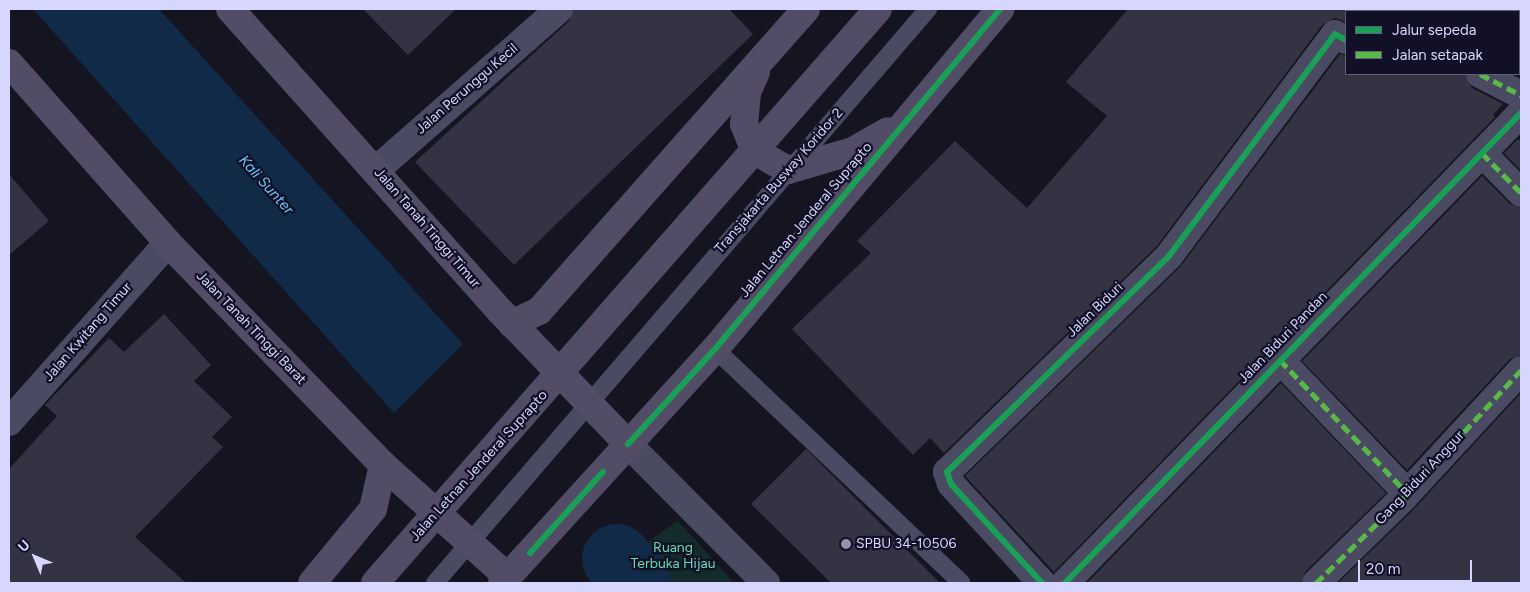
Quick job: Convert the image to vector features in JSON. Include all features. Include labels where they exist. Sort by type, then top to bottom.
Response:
[{"type":"main road","name":"Jalan Tanah Tinggi Timur","points":[[230,9],[512,324],[628,444]]},
{"type":"main road","points":[[512,324],[539,311],[806,9]]},
{"type":"main road","name":"Jalan Letnan Jenderal Suprapto","points":[[375,583],[878,9]]},
{"type":"main road","name":"Jalan Letnan Jenderal Suprapto","points":[[505,580],[714,349],[1000,9]]},
{"type":"main road","points":[[763,59],[747,92],[744,124],[755,151],[788,170],[853,150],[903,122]]},
{"type":"main road","name":"Jalan Tanah Tinggi Barat","points":[[9,63],[168,242],[383,465],[470,542],[505,580]]},
{"type":"main road","points":[[312,583],[373,509],[383,465]]},
{"type":"street","name":"Jalan Perunggu Kecil","points":[[376,170],[559,9]]},
{"type":"street","name":"Jalan Biduri","points":[[1042,583],[951,484],[947,472],[1169,256],[1340,37]]},
{"type":"street","points":[[1482,75],[1521,95]]},
{"type":"street","name":"Jalan Biduri Pandan","points":[[1065,583],[1521,113]]},
{"type":"street","points":[[1482,153],[1521,193]]},
{"type":"street","name":"Jalan Kwitang Timur","points":[[9,422],[168,242]]},
{"type":"street","points":[[1280,360],[1407,493]]},
{"type":"street","name":"Gang Biduri Anggur","points":[[1316,583],[1407,493],[1521,370]]},
{"type":"street","points":[[628,444],[766,583]]},
{"type":"lane","name":"Transjakarta Busway Koridor 2","points":[[435,583],[928,9]]},
{"type":"lane","points":[[714,349],[962,583]]},
{"type":"green space","name":"Ruang Terbuka Hijau","points":[[677,521],[734,583],[657,583],[629,556]]},
{"type":"water","points":[[33,9],[159,9],[463,344],[394,413]]},
{"type":"water","points":[[625,553],[653,583],[596,583]]},
{"type":"building","points":[[363,9],[456,9],[408,55]]},
{"type":"building","points":[[574,9],[729,9],[753,34],[514,265],[415,162],[569,21]]},
{"type":"building","points":[[1128,9],[1346,9],[1345,22],[1335,18],[1322,25],[1157,246],[944,453],[930,438],[913,455],[792,329],[871,253],[857,241],[955,141],[1027,208],[1107,116],[1066,82]]},
{"type":"building","points":[[1340,54],[1345,56],[1345,75],[1466,75],[1472,88],[1503,104],[1493,115],[1495,117],[1054,572],[965,476],[1180,267]]},
{"type":"building","points":[[1518,139],[1521,142],[1521,171],[1504,153]]},
{"type":"building","points":[[9,174],[49,221],[9,255]]},
{"type":"building","points":[[1482,176],[1510,204],[1521,208],[1521,355],[1510,359],[1407,470],[1302,361]]},
{"type":"building","points":[[164,314],[211,365],[194,381],[232,417],[212,437],[223,447],[135,537],[186,583],[9,583],[9,469],[57,416],[45,405],[109,338],[124,352]]},
{"type":"building","points":[[1281,383],[1386,493],[1305,572],[1301,583],[1087,583]]},
{"type":"building","points":[[1521,393],[1521,583],[1338,583],[1414,509]]},
{"type":"building","name":"SPBU 34-10506","points":[[806,449],[940,583],[831,583],[751,504]]},
{"type":"waterway","name":"Kali Sunter","points":[[616,558],[636,583]]},
{"type":"marked path","points":[[1482,75],[1521,95]]},
{"type":"marked path","points":[[1482,153],[1521,193]]},
{"type":"marked path","points":[[1280,360],[1407,493]]},
{"type":"marked path","points":[[1316,583],[1403,498],[1521,370]]},
{"type":"cycle path","points":[[628,444],[715,349],[1000,9]]},
{"type":"cycle path","points":[[1042,583],[951,484],[947,472],[1169,256],[1335,34],[1345,39]]},
{"type":"cycle path","points":[[1065,583],[1521,113]]},
{"type":"cycle path","points":[[530,553],[603,472]]},
{"type":"place","name":"SPBU 34-10506","points":[[846,544]]}]
